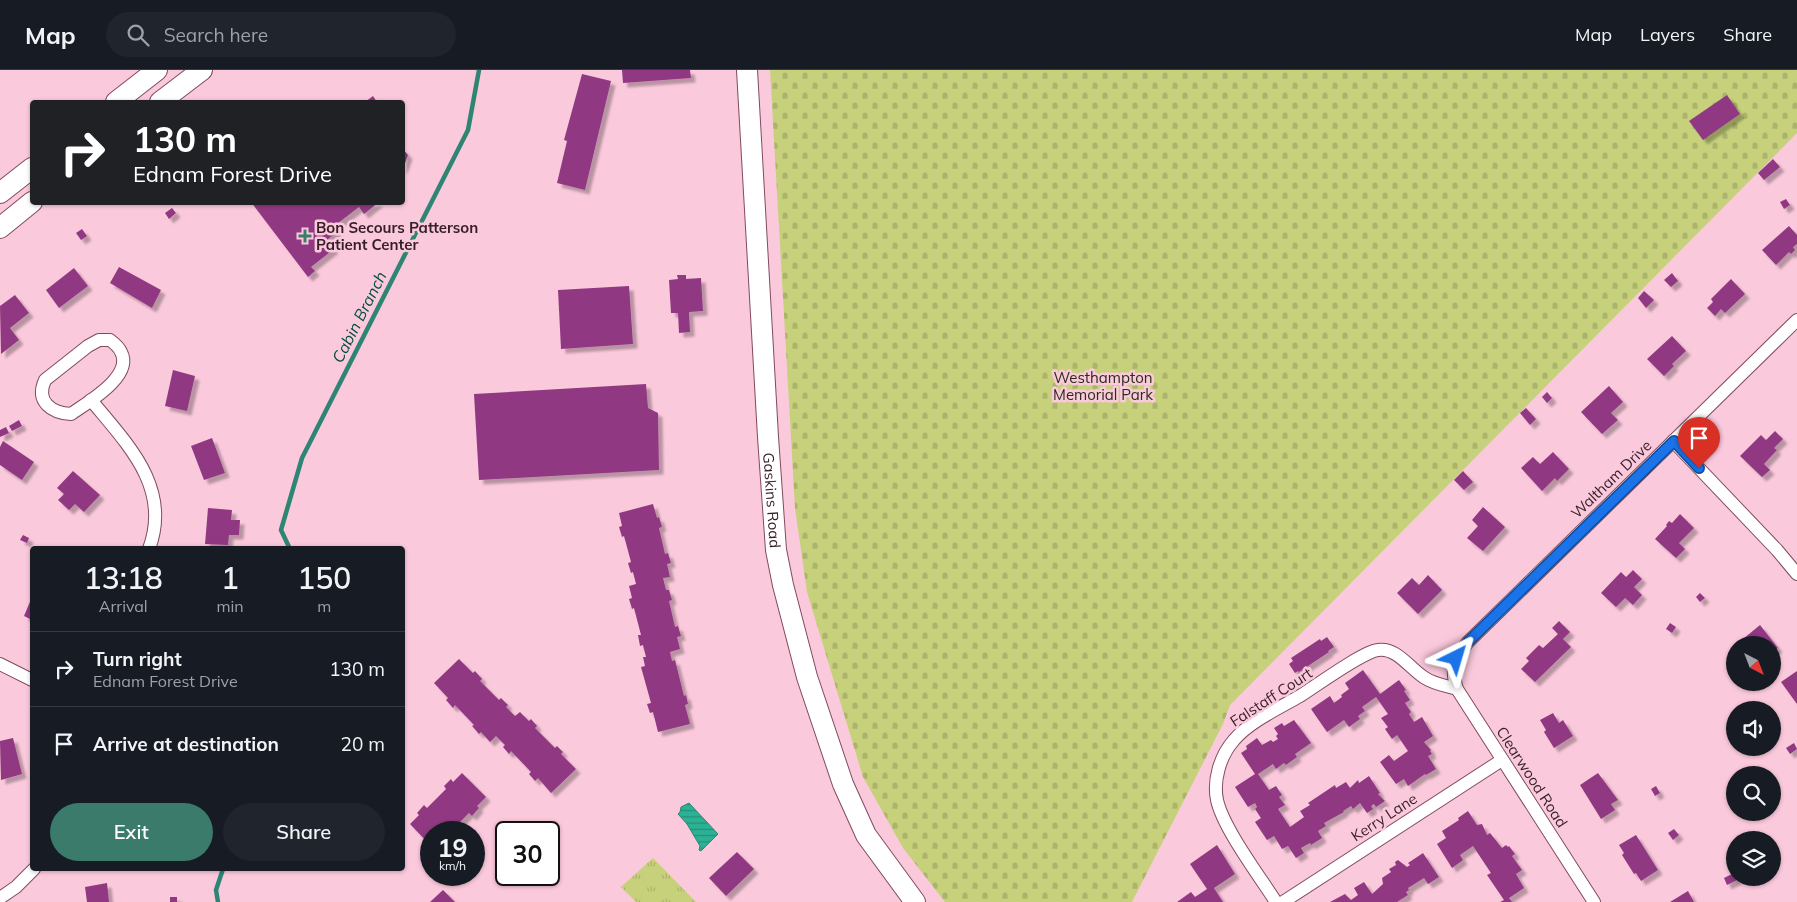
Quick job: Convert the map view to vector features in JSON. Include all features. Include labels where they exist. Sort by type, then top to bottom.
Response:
[{"type":"main road","points":[[119,100],[157,70]]},
{"type":"main road","name":"Gaskins Road","points":[[747,70],[776,550],[782,585],[807,677],[843,784],[866,835],[915,902]]},
{"type":"main road","points":[[162,100],[191,73]]},
{"type":"main road","points":[[0,193],[30,170]]},
{"type":"main road","points":[[0,228],[30,204]]},
{"type":"street","name":"Waltham Drive","points":[[1453,665],[1468,642],[1797,320]]},
{"type":"street","points":[[99,340],[110,340],[121,351],[124,362],[120,374],[106,389],[91,400],[72,414],[61,414],[44,402],[43,386],[51,375],[88,346],[99,340]]},
{"type":"street","points":[[91,400],[129,447],[146,473],[154,498],[154,534],[150,546]]},
{"type":"street","points":[[1674,441],[1777,550],[1797,574]]},
{"type":"street","name":"Falstaff Court","points":[[1276,902],[1234,838],[1218,801],[1216,784],[1218,771],[1224,755],[1234,740],[1250,726],[1364,655],[1379,649],[1394,653],[1425,679],[1457,689]]},
{"type":"street","points":[[0,664],[30,679]]},
{"type":"street","name":"Clearwood Road","points":[[1453,665],[1457,689],[1594,902]]},
{"type":"street","name":"Kerry Lane","points":[[1283,902],[1502,760]]},
{"type":"street","points":[[1,900],[32,871]]},
{"type":"green space","name":"Westhampton Memorial Park","points":[[770,70],[1797,70],[1797,133],[1230,705],[1223,724],[1132,902],[945,902],[903,848],[863,777],[807,592],[795,508]]},
{"type":"green space","points":[[653,858],[696,902],[636,902],[621,887]]},
{"type":"shaded area","points":[[689,803],[718,834],[701,851],[687,824],[678,814],[681,807]]},
{"type":"building","points":[[622,70],[690,70],[691,78],[623,83]]},
{"type":"building","points":[[582,74],[611,81],[585,190],[557,183],[567,141],[564,140]]},
{"type":"building","points":[[1727,95],[1740,114],[1703,140],[1689,121]]},
{"type":"building","points":[[373,96],[376,100],[368,100]]},
{"type":"building","points":[[405,152],[408,155],[405,163]]},
{"type":"building","points":[[1773,159],[1780,167],[1764,180],[1758,173]]},
{"type":"building","points":[[1786,199],[1790,205],[1784,209],[1780,202]]},
{"type":"building","name":"Bon Secours Patterson Patient Center","points":[[253,205],[375,205],[364,214],[359,207],[333,227],[337,232],[327,240],[334,249],[311,267],[315,271],[308,277]]},
{"type":"building","points":[[172,208],[176,213],[169,219],[165,213]]},
{"type":"building","points":[[1789,226],[1797,235],[1797,244],[1793,247],[1795,250],[1791,254],[1789,252],[1776,265],[1762,250]]},
{"type":"building","points":[[82,229],[87,236],[81,240],[76,233]]},
{"type":"building","points":[[119,267],[161,290],[152,308],[110,283]]},
{"type":"building","points":[[74,268],[88,286],[59,308],[46,290]]},
{"type":"building","points":[[1672,273],[1678,281],[1671,287],[1664,280]]},
{"type":"building","points":[[677,275],[686,275],[686,279],[701,278],[703,311],[689,312],[690,332],[679,333],[678,313],[671,313],[669,280],[678,279]]},
{"type":"building","points":[[1731,279],[1745,294],[1725,313],[1721,309],[1715,316],[1707,308],[1713,302],[1711,299]]},
{"type":"building","points":[[629,286],[633,344],[561,349],[558,290]]},
{"type":"building","points":[[1644,291],[1654,300],[1646,308],[1638,298]]},
{"type":"building","points":[[15,295],[29,313],[10,328],[19,340],[1,354],[0,306]]},
{"type":"building","points":[[1672,336],[1686,351],[1672,364],[1674,366],[1664,376],[1647,359]]},
{"type":"building","points":[[173,370],[195,376],[187,411],[165,406]]},
{"type":"building","points":[[646,384],[648,408],[658,413],[659,470],[479,480],[474,394]]},
{"type":"building","points":[[1609,386],[1623,402],[1611,413],[1618,420],[1602,434],[1581,412]]},
{"type":"building","points":[[1547,392],[1552,398],[1547,403],[1542,397]]},
{"type":"building","points":[[1526,408],[1536,419],[1530,425],[1520,413]]},
{"type":"building","points":[[19,420],[22,426],[12,431],[9,426]]},
{"type":"building","points":[[6,427],[9,433],[0,437],[0,430]]},
{"type":"building","points":[[1775,431],[1783,439],[1774,448],[1777,450],[1764,464],[1770,470],[1762,477],[1740,456],[1761,435],[1766,440]]},
{"type":"building","points":[[212,438],[225,473],[204,480],[191,446]]},
{"type":"building","points":[[3,441],[34,462],[22,480],[0,465],[0,447]]},
{"type":"building","points":[[1553,452],[1569,469],[1557,481],[1555,478],[1542,491],[1521,468],[1533,457],[1540,464]]},
{"type":"building","points":[[73,471],[100,495],[84,512],[75,504],[69,510],[58,500],[64,494],[57,488]]},
{"type":"building","points":[[1463,471],[1473,482],[1464,490],[1454,480]]},
{"type":"building","points":[[653,504],[662,527],[659,528],[665,554],[668,553],[671,563],[667,564],[670,577],[663,578],[666,590],[669,590],[672,600],[669,601],[675,627],[678,626],[681,636],[677,637],[680,649],[670,652],[672,661],[675,660],[684,696],[686,695],[688,704],[685,705],[690,724],[658,732],[653,712],[650,713],[647,704],[651,703],[641,667],[645,666],[643,657],[646,657],[643,645],[640,646],[638,635],[641,635],[634,608],[632,609],[629,599],[632,598],[629,586],[636,584],[628,563],[631,562],[624,536],[622,537],[619,527],[622,526],[619,513]]},
{"type":"building","points":[[1483,507],[1505,527],[1483,551],[1467,538],[1478,526],[1472,520]]},
{"type":"building","points":[[208,508],[232,510],[231,520],[240,520],[239,535],[229,535],[228,545],[205,544]]},
{"type":"building","points":[[1680,514],[1694,528],[1679,543],[1685,549],[1676,558],[1655,539],[1669,521],[1672,523]]},
{"type":"building","points":[[23,535],[29,538],[27,543],[20,540]]},
{"type":"building","points":[[1633,570],[1642,579],[1634,587],[1642,595],[1633,605],[1625,598],[1616,607],[1601,593],[1621,572],[1626,577]]},
{"type":"building","points":[[1428,575],[1442,590],[1418,614],[1397,593],[1412,578],[1419,585]]},
{"type":"building","points":[[1700,593],[1705,598],[1700,602],[1696,597]]},
{"type":"building","points":[[30,602],[30,619],[24,616]]},
{"type":"building","points":[[1559,621],[1570,632],[1563,639],[1571,647],[1535,682],[1521,669],[1529,661],[1526,658],[1539,645],[1543,648],[1558,634],[1552,628]]},
{"type":"building","points":[[1670,623],[1676,627],[1672,633],[1666,629]]},
{"type":"building","points":[[1760,625],[1769,636],[1747,636]]},
{"type":"building","points":[[1327,637],[1334,647],[1295,673],[1289,664],[1293,661],[1291,658],[1320,639],[1321,641]]},
{"type":"building","points":[[459,659],[473,673],[475,671],[482,679],[480,681],[499,700],[501,698],[508,705],[506,707],[515,716],[520,712],[529,721],[531,719],[537,726],[535,728],[555,748],[557,746],[563,752],[561,754],[576,769],[551,793],[538,778],[535,781],[529,774],[531,772],[511,751],[509,754],[503,747],[505,745],[496,736],[490,742],[481,732],[479,734],[472,726],[474,725],[455,705],[453,708],[446,700],[448,698],[434,683]]},
{"type":"building","points":[[1363,670],[1380,694],[1399,680],[1410,700],[1405,703],[1411,712],[1409,714],[1414,722],[1422,717],[1433,736],[1424,742],[1431,750],[1432,754],[1428,756],[1436,769],[1408,786],[1404,779],[1396,784],[1380,762],[1389,755],[1394,761],[1408,751],[1397,735],[1392,739],[1385,729],[1388,727],[1381,718],[1388,714],[1376,697],[1362,707],[1365,711],[1358,716],[1360,719],[1349,727],[1344,720],[1327,732],[1311,709],[1330,696],[1334,703],[1342,697],[1341,695],[1349,689],[1345,683]]},
{"type":"building","points":[[1797,671],[1797,704],[1781,682]]},
{"type":"building","points":[[1553,713],[1559,723],[1563,720],[1573,736],[1554,748],[1544,732],[1546,730],[1540,720]]},
{"type":"building","points":[[1294,720],[1311,743],[1295,754],[1297,757],[1286,765],[1284,763],[1276,769],[1273,764],[1258,774],[1269,790],[1276,786],[1282,795],[1279,797],[1285,805],[1278,809],[1290,827],[1304,817],[1300,811],[1310,805],[1308,803],[1335,785],[1336,788],[1346,782],[1350,788],[1358,780],[1359,783],[1369,776],[1380,793],[1378,794],[1385,801],[1376,807],[1374,804],[1371,806],[1373,809],[1367,813],[1360,803],[1353,809],[1351,806],[1324,823],[1326,826],[1318,831],[1322,838],[1311,845],[1310,843],[1301,848],[1304,853],[1296,858],[1288,846],[1282,849],[1274,836],[1267,840],[1255,822],[1261,818],[1255,809],[1257,807],[1255,803],[1248,807],[1235,787],[1255,774],[1241,753],[1247,749],[1246,746],[1257,738],[1262,745],[1271,740],[1273,742],[1278,739],[1276,736],[1278,734],[1274,728],[1282,723],[1284,726]]},
{"type":"building","points":[[13,738],[22,774],[1,780],[0,741]]},
{"type":"building","points":[[1794,743],[1797,749],[1790,754],[1786,748]]},
{"type":"building","points":[[462,773],[486,797],[477,806],[479,808],[472,816],[469,813],[461,821],[420,821],[420,834],[410,824],[419,815],[417,813],[424,805],[427,808],[446,789],[444,786],[451,779],[453,782]]},
{"type":"building","points":[[1598,773],[1618,800],[1611,804],[1615,810],[1601,819],[1580,785]]},
{"type":"building","points":[[1656,786],[1660,793],[1655,796],[1651,789]]},
{"type":"building","points":[[1468,811],[1477,825],[1482,824],[1487,835],[1490,833],[1502,848],[1506,845],[1509,846],[1515,854],[1512,856],[1522,870],[1516,874],[1524,888],[1509,898],[1512,902],[1500,902],[1504,900],[1487,875],[1491,873],[1473,846],[1460,855],[1463,860],[1452,868],[1437,844],[1446,838],[1442,831],[1459,820],[1458,818]]},
{"type":"building","points":[[1674,829],[1679,835],[1673,840],[1668,833]]},
{"type":"building","points":[[1636,835],[1658,870],[1641,881],[1636,873],[1634,874],[1622,855],[1624,853],[1619,845]]},
{"type":"building","points":[[1217,845],[1235,874],[1214,888],[1223,902],[1177,902],[1191,892],[1195,897],[1207,889],[1190,864]]},
{"type":"building","points":[[737,852],[754,869],[726,896],[709,878]]},
{"type":"building","points":[[1423,853],[1439,877],[1428,884],[1424,878],[1408,888],[1409,890],[1406,892],[1408,895],[1397,902],[1330,902],[1345,894],[1351,900],[1358,895],[1354,888],[1364,882],[1372,894],[1383,884],[1382,878],[1391,872],[1389,869],[1396,865],[1395,862],[1398,860],[1407,867],[1410,865],[1408,863]]},
{"type":"building","points":[[107,883],[109,902],[87,902],[85,887]]},
{"type":"building","points":[[443,890],[455,902],[430,902]]},
{"type":"building","points":[[1688,891],[1694,902],[1670,902]]},
{"type":"building","points":[[170,897],[177,897],[177,902],[170,902]]},
{"type":"waterway","name":"Cabin Branch","points":[[289,546],[281,530],[302,458],[468,130],[479,70]]},
{"type":"waterway","name":"Cabin Branch","points":[[218,902],[216,890],[222,871]]},
{"type":"place","name":"Bon Secours Patterson Patient Center","points":[[305,236]]},
{"type":"route","points":[[1456,658],[1468,642],[1674,441],[1699,468]]}]
